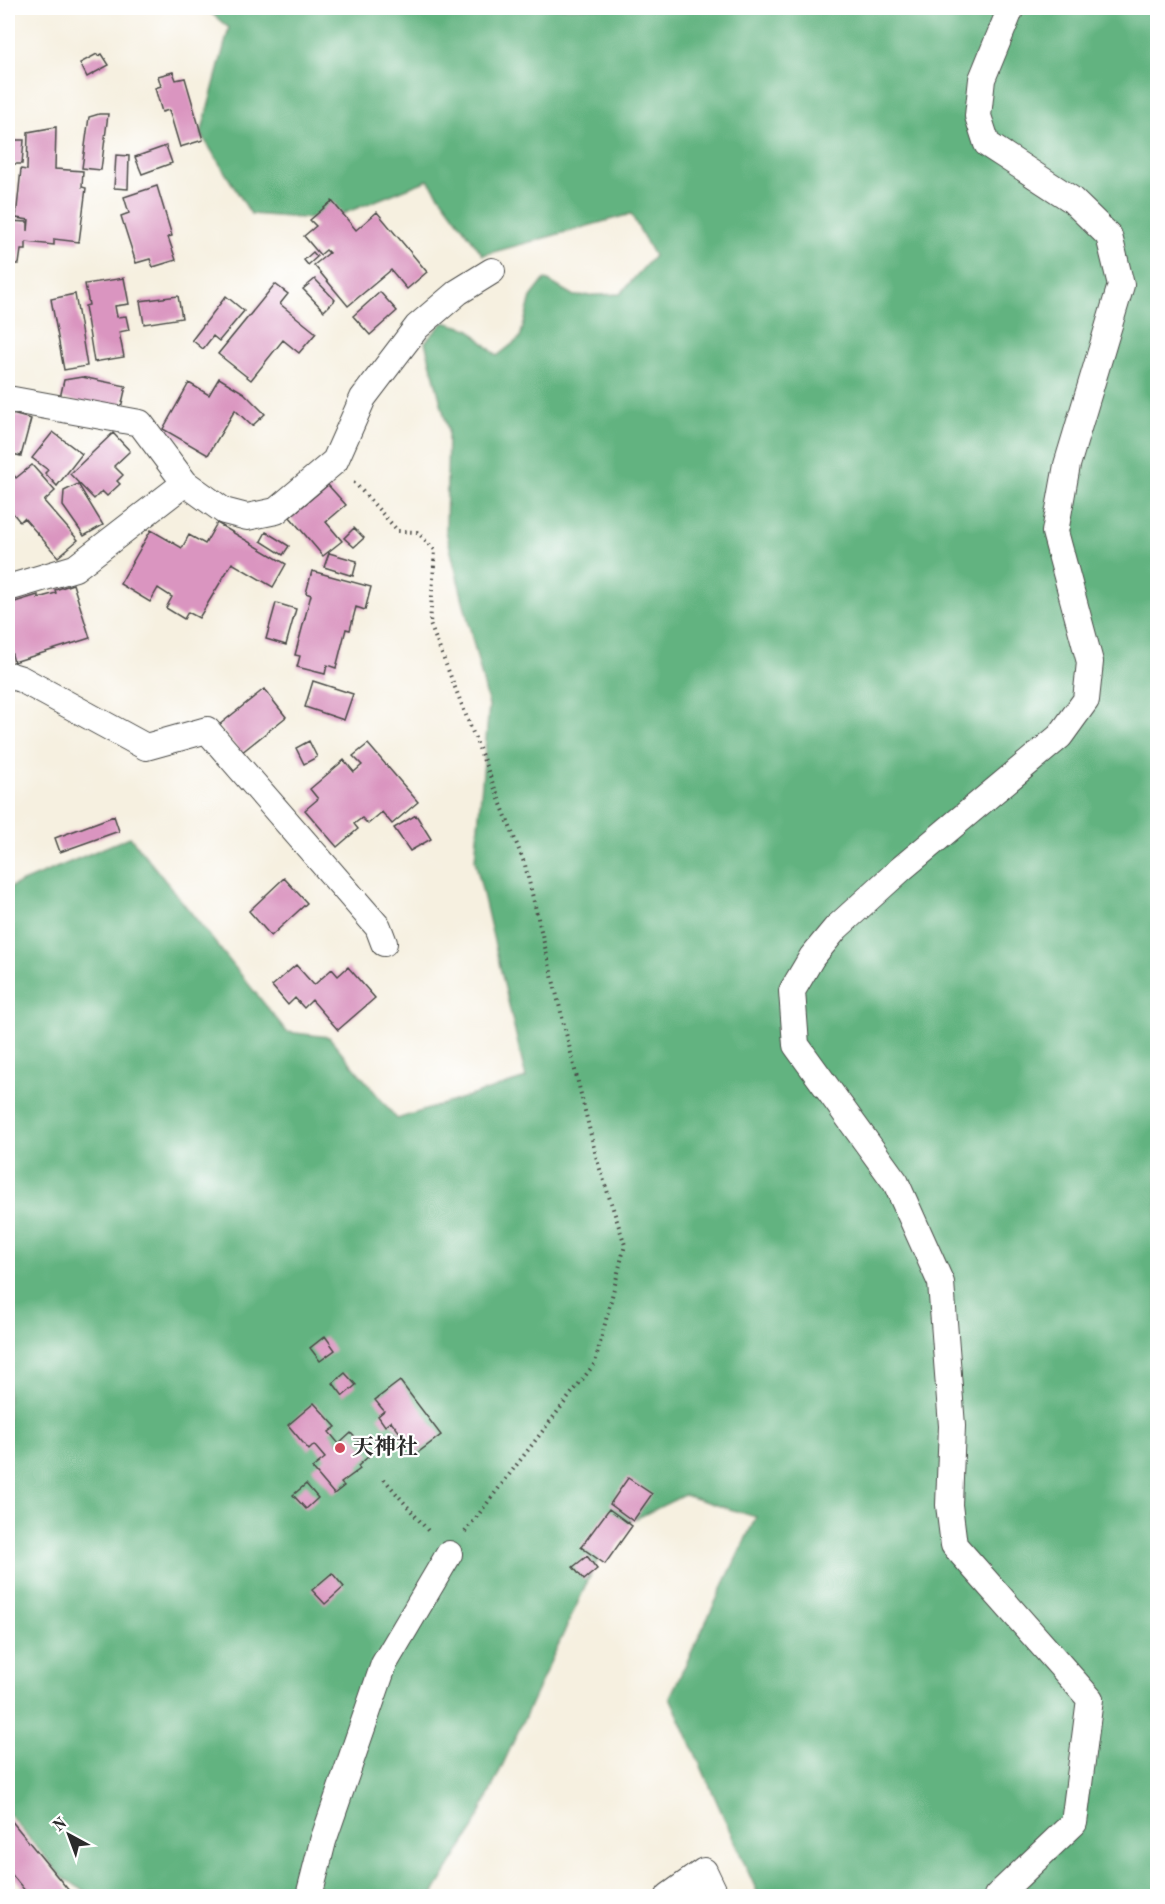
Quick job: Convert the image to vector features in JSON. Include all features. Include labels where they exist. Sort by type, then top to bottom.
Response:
[{"type":"street","points":[[997,1896],[1074,1823],[1090,1699],[954,1545],[950,1505],[952,1426],[941,1283],[896,1183],[796,1045],[792,991],[812,957],[836,928],[901,869],[1060,736],[1086,700],[1090,662],[1055,532],[1067,465],[1121,285],[1109,236],[1071,199],[987,144],[978,116],[981,80],[1011,8]]},
{"type":"street","points":[[8,399],[140,423],[185,483],[224,511],[247,517],[276,511],[335,461],[363,398],[417,327],[458,292],[492,271]]},
{"type":"street","points":[[8,588],[75,568],[185,483]]},
{"type":"street","points":[[8,675],[21,679],[146,747],[207,730],[378,927],[384,944]]},
{"type":"street","points":[[309,1896],[323,1841],[384,1664],[449,1554]]},
{"type":"street","points":[[669,1896],[704,1871],[716,1896]]},
{"type":"path","points":[[335,461],[398,531],[417,532],[435,550],[430,624],[525,865],[597,1160],[625,1245],[595,1363],[449,1554],[384,1479]]},
{"type":"green space","points":[[205,8],[1157,8],[1157,1896],[759,1896],[670,1697],[756,1517],[684,1495],[611,1531],[472,1831],[432,1896],[93,1896],[63,1878],[8,1813],[8,888],[130,837],[287,1032],[329,1037],[397,1119],[526,1078],[475,860],[489,706],[446,531],[448,430],[425,342],[444,322],[469,329],[497,356],[520,338],[531,297],[545,279],[574,296],[620,294],[654,256],[631,214],[483,255],[428,180],[327,220],[251,214],[201,134],[229,28]]},
{"type":"building","points":[[97,54],[98,56],[102,54],[109,65],[87,77],[80,63]]},
{"type":"building","points":[[173,72],[176,80],[185,78],[203,140],[180,147],[169,110],[162,112],[155,88],[161,86],[158,76]]},
{"type":"building","points":[[108,114],[101,170],[82,168],[89,117]]},
{"type":"building","points":[[56,127],[55,169],[83,171],[82,187],[86,188],[79,242],[54,239],[54,245],[26,242],[26,250],[21,250],[19,264],[13,264],[11,295],[8,295],[8,221],[28,222],[28,231],[29,220],[16,218],[21,169],[27,170],[28,132]]},
{"type":"building","points":[[8,140],[24,140],[22,164],[8,164]]},
{"type":"building","points":[[166,146],[172,163],[142,174],[135,157]]},
{"type":"building","points":[[116,155],[129,156],[128,189],[114,188]]},
{"type":"building","points":[[157,186],[172,236],[168,237],[176,260],[153,267],[150,259],[136,263],[121,216],[129,213],[124,197]]},
{"type":"building","points":[[332,201],[356,230],[377,212],[427,272],[407,289],[391,270],[348,306],[314,265],[329,253],[326,250],[320,255],[304,236],[316,226],[310,220]]},
{"type":"building","points":[[313,252],[317,257],[308,265],[304,260]]},
{"type":"building","points":[[124,278],[129,304],[115,306],[117,317],[126,316],[129,330],[119,332],[124,357],[94,362],[85,306],[89,305],[85,284]]},
{"type":"building","points":[[315,279],[335,300],[324,311],[303,289]]},
{"type":"building","points":[[275,284],[288,294],[280,304],[316,333],[299,353],[283,340],[251,380],[218,354]]},
{"type":"building","points":[[380,292],[397,311],[370,335],[353,316]]},
{"type":"building","points":[[75,294],[87,366],[64,370],[51,299]]},
{"type":"building","points":[[178,296],[182,318],[144,324],[140,301]]},
{"type":"building","points":[[226,296],[244,311],[219,341],[213,336],[203,349],[192,340]]},
{"type":"building","points":[[82,377],[126,386],[120,412],[60,398],[64,380]]},
{"type":"building","points":[[219,378],[244,393],[265,414],[252,426],[235,410],[208,455],[163,429],[189,383],[209,395]]},
{"type":"building","points":[[8,413],[31,419],[21,456],[8,453]]},
{"type":"building","points":[[53,432],[82,454],[57,486],[45,473],[48,470],[32,458]]},
{"type":"building","points":[[113,433],[130,451],[114,466],[123,475],[117,481],[120,484],[107,496],[102,491],[94,499],[70,474]]},
{"type":"building","points":[[32,465],[55,491],[44,501],[78,540],[58,557],[24,518],[20,522],[8,507],[8,468],[16,478]]},
{"type":"building","points":[[78,484],[103,525],[84,536],[63,506],[64,491]]},
{"type":"building","points":[[328,485],[346,505],[326,522],[342,541],[323,556],[290,517]]},
{"type":"building","points":[[217,523],[286,564],[273,587],[232,563],[199,618],[188,612],[184,619],[166,608],[172,597],[158,588],[150,602],[120,584],[151,530],[182,548],[189,535],[205,544]]},
{"type":"building","points":[[354,528],[364,538],[354,547],[344,538]]},
{"type":"building","points":[[266,532],[289,546],[283,555],[261,541]]},
{"type":"building","points":[[329,553],[357,561],[353,576],[324,567]]},
{"type":"building","points":[[312,571],[371,587],[365,610],[356,607],[350,630],[346,629],[336,668],[327,665],[325,674],[297,667],[300,656],[295,655],[311,595],[306,593]]},
{"type":"building","points":[[73,584],[90,638],[14,662],[8,641],[8,604],[38,595],[38,598],[56,593],[55,590]]},
{"type":"building","points":[[276,603],[296,609],[286,645],[266,639]]},
{"type":"building","points":[[313,681],[353,694],[344,720],[305,707]]},
{"type":"building","points":[[264,689],[286,717],[241,753],[219,725]]},
{"type":"building","points":[[309,741],[317,757],[304,764],[296,748]]},
{"type":"building","points":[[368,744],[418,802],[392,824],[382,812],[368,824],[362,818],[354,824],[358,829],[337,847],[305,810],[318,799],[310,789],[344,760],[354,772],[362,765],[353,756]]},
{"type":"building","points":[[416,815],[431,839],[410,851],[394,828]]},
{"type":"building","points":[[114,816],[119,831],[60,852],[55,838]]},
{"type":"building","points":[[284,878],[307,903],[271,936],[249,911]]},
{"type":"building","points":[[296,965],[314,985],[332,969],[338,976],[348,967],[375,998],[338,1030],[312,1000],[304,1008],[295,998],[288,1005],[272,986]]},
{"type":"building","points":[[325,1336],[335,1350],[320,1361],[310,1348]]},
{"type":"building","points":[[345,1373],[356,1385],[343,1396],[333,1383]]},
{"type":"building","points":[[400,1381],[441,1435],[416,1454],[391,1421],[385,1426],[378,1416],[384,1411],[375,1400]]},
{"type":"building","name":"天神社","points":[[314,1403],[336,1427],[329,1432],[339,1444],[351,1433],[370,1455],[358,1466],[360,1469],[341,1483],[344,1486],[334,1494],[312,1468],[325,1458],[314,1445],[309,1450],[288,1425]]},
{"type":"building","points":[[628,1478],[652,1494],[633,1521],[610,1504]]},
{"type":"building","points":[[306,1484],[318,1498],[306,1509],[293,1495]]},
{"type":"building","points":[[609,1509],[632,1526],[605,1564],[581,1547]]},
{"type":"building","points":[[587,1556],[597,1569],[584,1580],[573,1567]]},
{"type":"building","points":[[332,1573],[344,1587],[325,1604],[312,1590]]},
{"type":"building","points":[[10,1819],[70,1892],[66,1896],[23,1896],[27,1893],[8,1870],[8,1821]]},
{"type":"place","name":"天神社","points":[[340,1448]]}]
